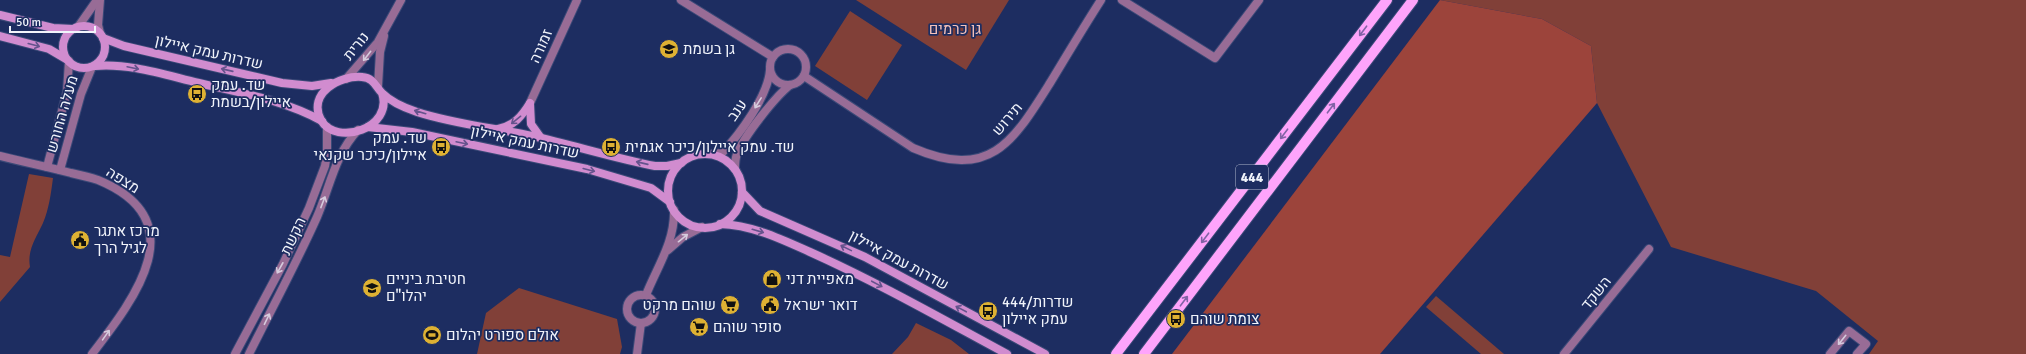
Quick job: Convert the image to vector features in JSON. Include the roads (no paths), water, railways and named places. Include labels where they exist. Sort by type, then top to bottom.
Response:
[{"type":"main road","name":"444","points":[[1116,352],[1387,0]]},
{"type":"main road","name":"444","points":[[1144,354],[1413,0]]},
{"type":"main road","points":[[0,15],[53,28],[92,27],[102,35],[105,51],[103,58],[93,66]]},
{"type":"main road","points":[[68,60],[63,52],[64,40],[76,28]]},
{"type":"main road","name":"שדרות עמק איילון","points":[[102,35],[124,46],[282,83],[312,86],[334,83]]},
{"type":"main road","points":[[0,36],[38,45],[68,60],[80,68],[122,65],[278,102],[304,111],[324,124],[339,132],[358,130],[368,127],[382,114],[384,101],[380,89],[373,81],[364,77],[346,79],[329,85],[320,96],[318,106],[324,124]]},
{"type":"main road","name":"שדרות עמק איילון","points":[[380,89],[397,104],[418,112],[541,138],[655,166],[668,166],[680,163]]},
{"type":"main road","points":[[495,129],[513,124],[520,118],[530,103]]},
{"type":"main road","points":[[530,103],[531,124],[541,138]]},
{"type":"main road","name":"שדרות עמק איילון","points":[[368,127],[412,132],[587,169],[651,188],[670,202]]},
{"type":"main road","points":[[720,224],[729,219],[736,211],[740,202],[742,192],[740,179],[735,169],[727,161],[710,154],[697,155],[680,163],[669,181],[668,192],[670,202],[674,210],[688,224],[702,227],[720,224],[736,225],[768,234],[828,260],[1007,354]]},
{"type":"main road","name":"שדרות עמק איילון","points":[[742,192],[760,211],[865,257],[1045,354]]},
{"type":"street","points":[[76,28],[99,0]]},
{"type":"street","points":[[99,0],[98,25],[102,35]]},
{"type":"street","name":"נורית","points":[[346,79],[363,61],[386,30],[401,0]]},
{"type":"street","name":"זמורה","points":[[530,103],[577,0]]},
{"type":"street","points":[[681,0],[773,57]]},
{"type":"street","name":"תירוש","points":[[804,76],[913,148],[932,156],[942,158],[977,158],[1003,147],[1023,125],[1101,0]]},
{"type":"street","points":[[1122,0],[1215,58],[1259,0]]},
{"type":"street","name":"נורית","points":[[380,89],[380,52],[386,30]]},
{"type":"street","points":[[788,49],[799,53],[806,62],[804,76],[796,83],[784,85],[774,78],[770,67],[773,57],[782,50],[788,49]]},
{"type":"street","name":"מעלה החורש","points":[[47,167],[67,92],[68,60]]},
{"type":"street","name":"מעלה החורש","points":[[60,170],[81,94],[93,66]]},
{"type":"street","name":"ענב","points":[[710,154],[722,153],[756,106],[769,81],[770,67]]},
{"type":"street","name":"ענב","points":[[735,169],[736,158],[742,146],[774,99],[790,85]]},
{"type":"street","name":"הקשת","points":[[235,354],[283,264],[309,208],[327,154],[324,124]]},
{"type":"street","name":"הקשת","points":[[249,354],[311,232],[341,153],[348,140],[358,130]]},
{"type":"street","name":"מצפה","points":[[0,156],[96,179],[128,197],[141,209],[150,226],[151,246],[148,265],[120,316],[92,354]]},
{"type":"street","points":[[646,295],[666,252],[674,222],[674,210]]},
{"type":"street","points":[[666,252],[682,237],[702,227]]},
{"type":"street","name":"השקד","points":[[1564,354],[1649,249]]},
{"type":"street","points":[[636,295],[646,295],[652,300],[655,310],[650,320],[641,323],[631,319],[626,310],[632,298],[636,295]]},
{"type":"street","points":[[638,354],[641,323]]},
{"type":"street","points":[[1830,354],[1849,331],[1866,344],[1857,354]]},
{"type":"place","name":"גן בשמת","points":[[669,49]]},
{"type":"place","name":"שד. עמק איילון/בשמת","points":[[197,94]]},
{"type":"place","name":"שד. עמק איילון/כיכר שקנאי","points":[[441,147]]},
{"type":"place","name":"שד. עמק איילון/כיכר אגמית","points":[[611,147]]},
{"type":"place","name":"מרכז אתגר לגיל הרך","points":[[80,240]]},
{"type":"place","name":"מאפיית דני","points":[[772,279]]},
{"type":"place","name":"חטיבת ביניים יהלו\"ם","points":[[372,288]]},
{"type":"place","name":"שוהם מרקט","points":[[730,305]]},
{"type":"place","name":"דואר ישראל","points":[[770,305]]},
{"type":"place","name":"444/שדרות עמק איילון","points":[[988,311]]},
{"type":"place","name":"צומת שוהם","points":[[1176,319]]},
{"type":"place","name":"סופר שוהם","points":[[699,327]]},
{"type":"place","name":"אולם ספורט יהלום","points":[[432,335]]},
{"type":"park label","name":"גן כרמים","points":[[955,29]]}]
